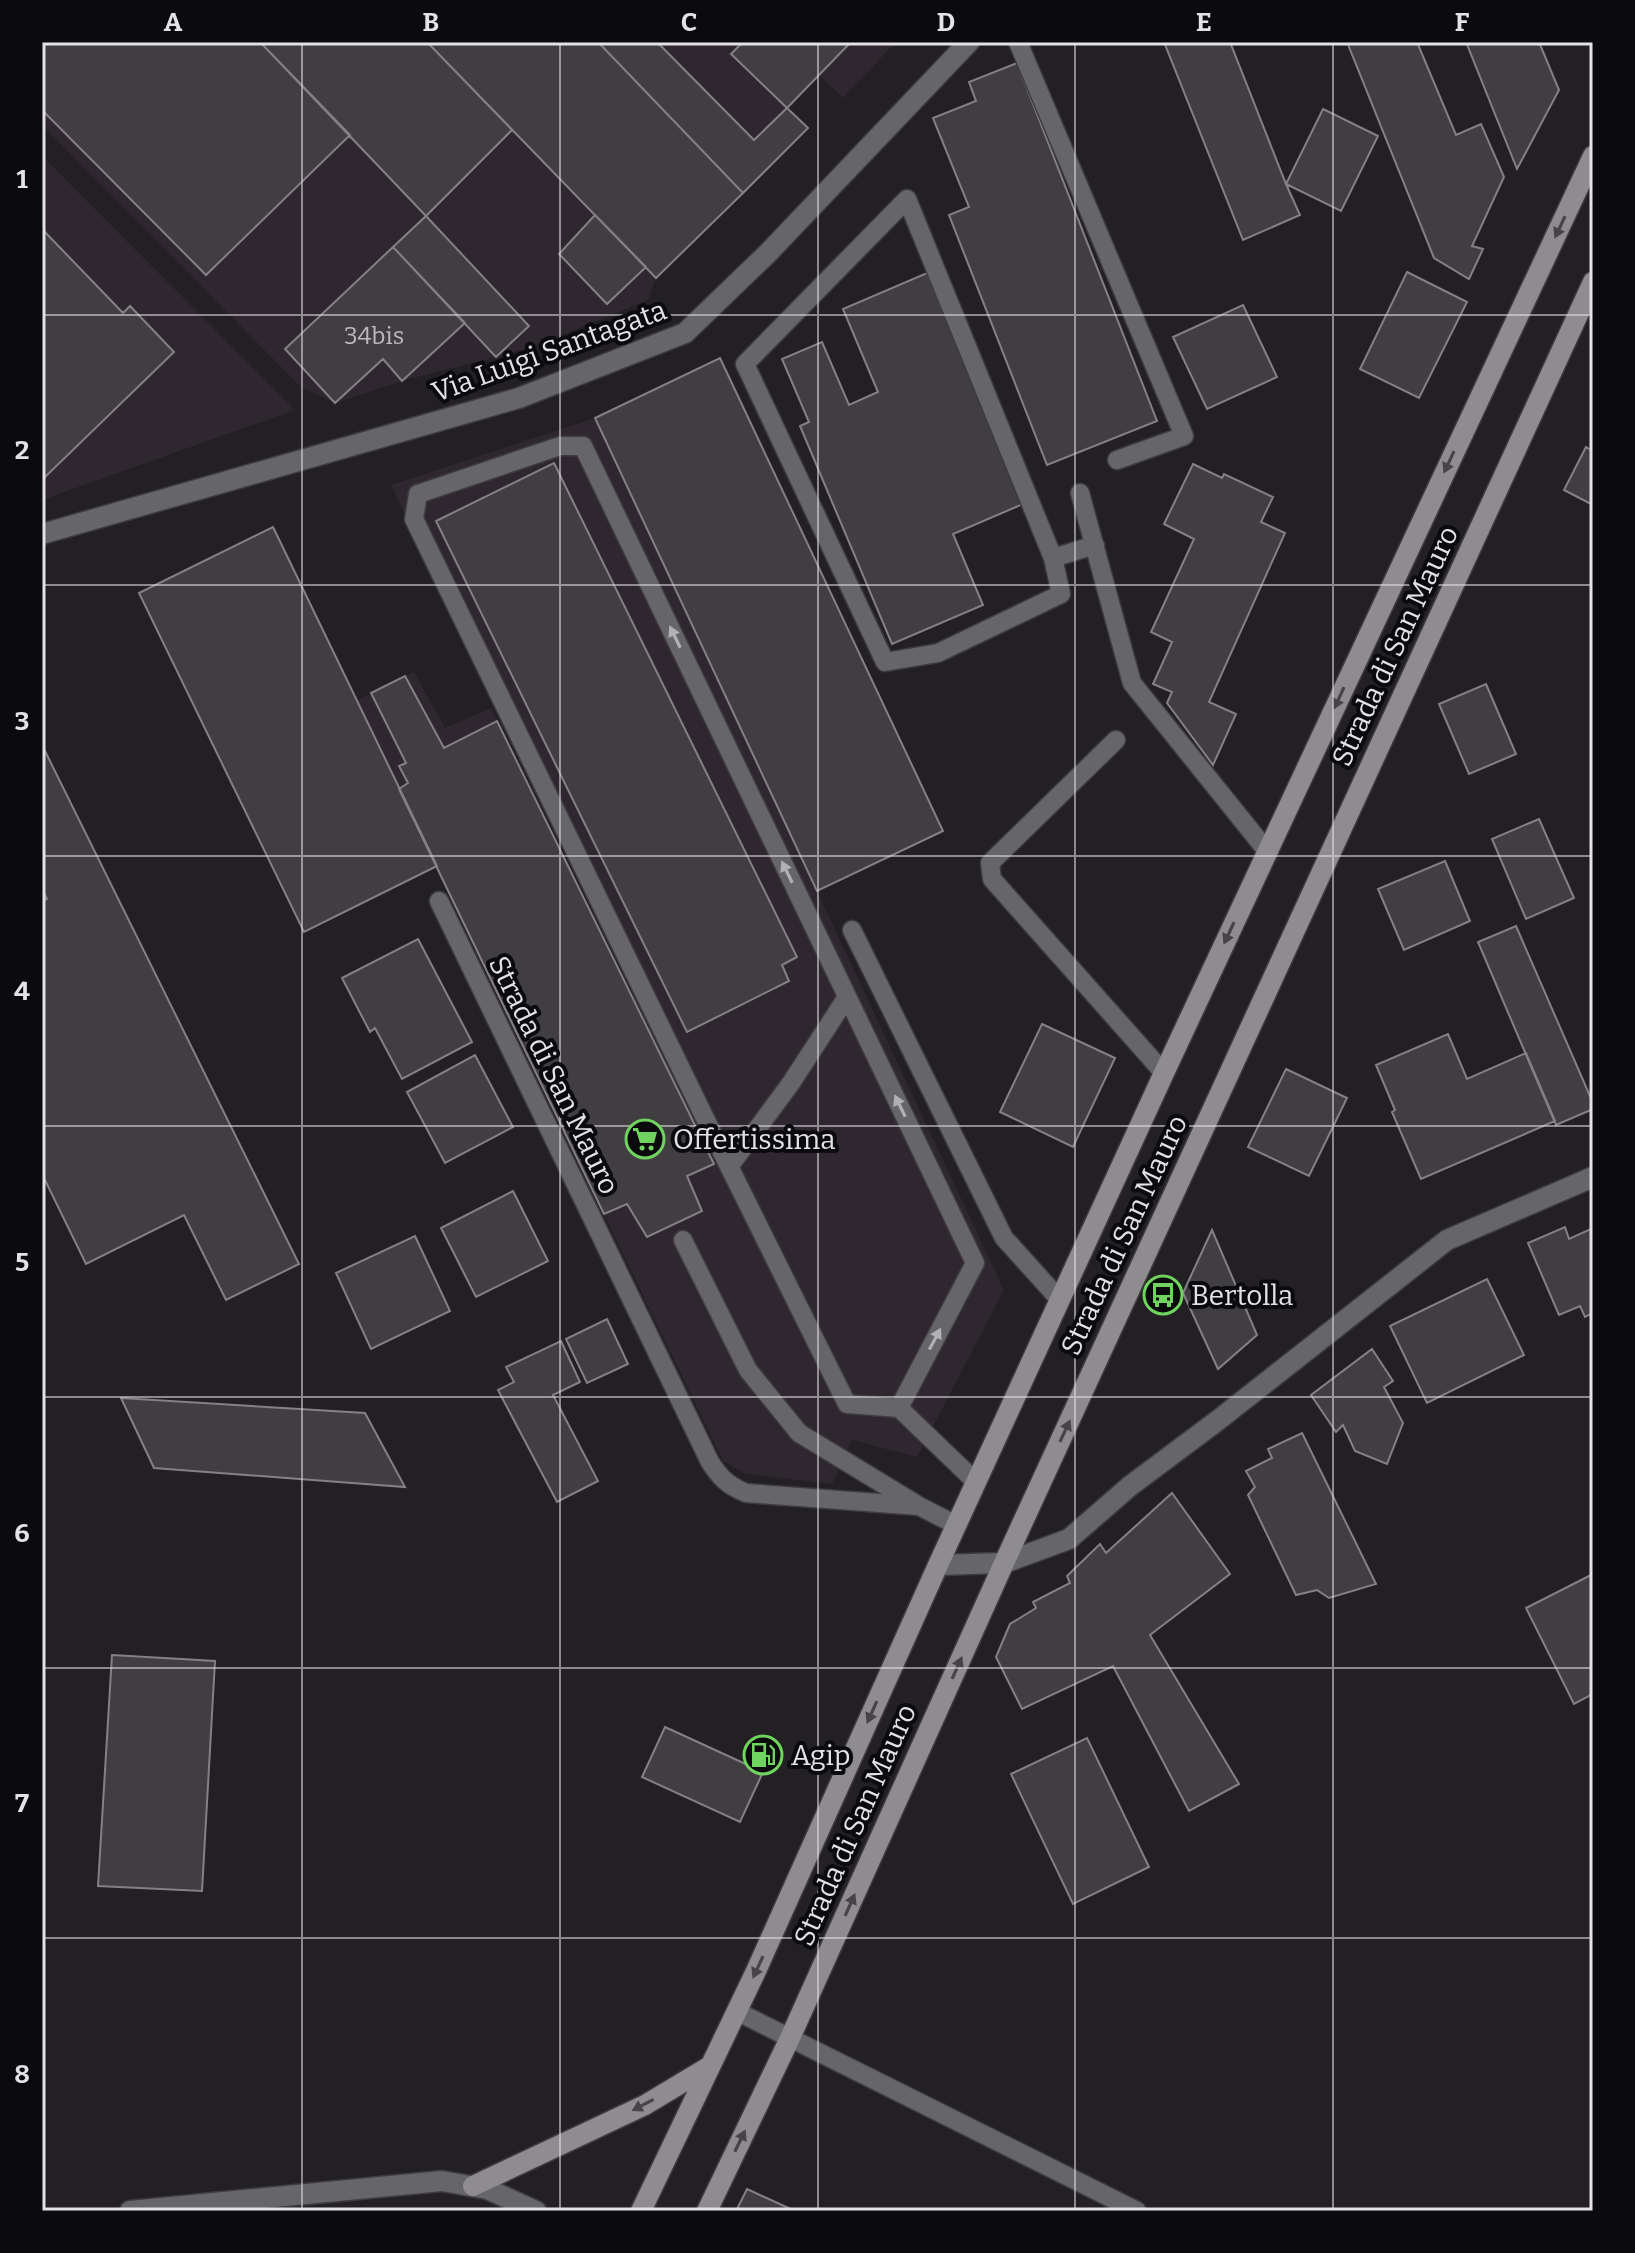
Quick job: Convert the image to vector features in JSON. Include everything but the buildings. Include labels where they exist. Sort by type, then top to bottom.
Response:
[{"type":"main road","name":"Strada di San Mauro","points":[[641,2211],[736,2011],[1164,1073],[1593,156]]},
{"type":"main road","name":"Strada di San Mauro","points":[[707,2211],[790,2038],[1004,1563],[1593,282]]},
{"type":"main road","points":[[473,2186],[645,2105],[710,2066]]},
{"type":"street","name":"Via Luigi Santagata","points":[[42,534],[519,398],[685,333],[769,252],[969,42]]},
{"type":"street","points":[[938,1565],[1004,1563],[1069,1539],[1130,1486],[1447,1240],[1593,1177]]},
{"type":"street","points":[[130,2211],[442,2181],[487,2189],[536,2211]]},
{"type":"lane","points":[[1018,42],[1184,436],[1117,460]]},
{"type":"lane","points":[[907,199],[1047,543],[1053,558],[1061,594],[938,653],[885,662],[745,364],[907,199]]},
{"type":"lane","points":[[899,1408],[975,1263],[583,446],[560,446],[418,494],[414,519],[847,1404],[899,1408],[976,1482]]},
{"type":"lane","points":[[1080,493],[1132,683],[1267,851]]},
{"type":"lane","points":[[1053,558],[1095,545]]},
{"type":"lane","points":[[1116,740],[990,863],[992,879],[1164,1073]]},
{"type":"lane","name":"Strada di San Mauro","points":[[439,901],[719,1476],[730,1486],[746,1493],[919,1506]]},
{"type":"lane","points":[[852,930],[1004,1238],[1060,1300]]},
{"type":"lane","points":[[729,1167],[791,1083],[847,997]]},
{"type":"lane","points":[[683,1240],[748,1370],[799,1433],[956,1525]]},
{"type":"lane","points":[[736,2011],[1137,2211]]},
{"type":"shaded area","points":[[42,42],[896,42],[843,98],[819,75],[788,108],[808,128],[656,278],[648,300],[530,348],[402,381],[335,403],[301,387],[42,125]]},
{"type":"shaded area","points":[[42,156],[295,410],[42,500]]},
{"type":"shaded area","points":[[595,418],[1004,1290],[917,1457],[852,1440],[832,1484],[746,1474],[723,1461],[356,701],[414,672],[445,728],[491,708],[669,1071],[391,485]]},
{"type":"place","name":"Offertissima","points":[[645,1139]]},
{"type":"place","name":"Bertolla","points":[[1163,1295]]},
{"type":"place","name":"Agip","points":[[763,1755]]}]
